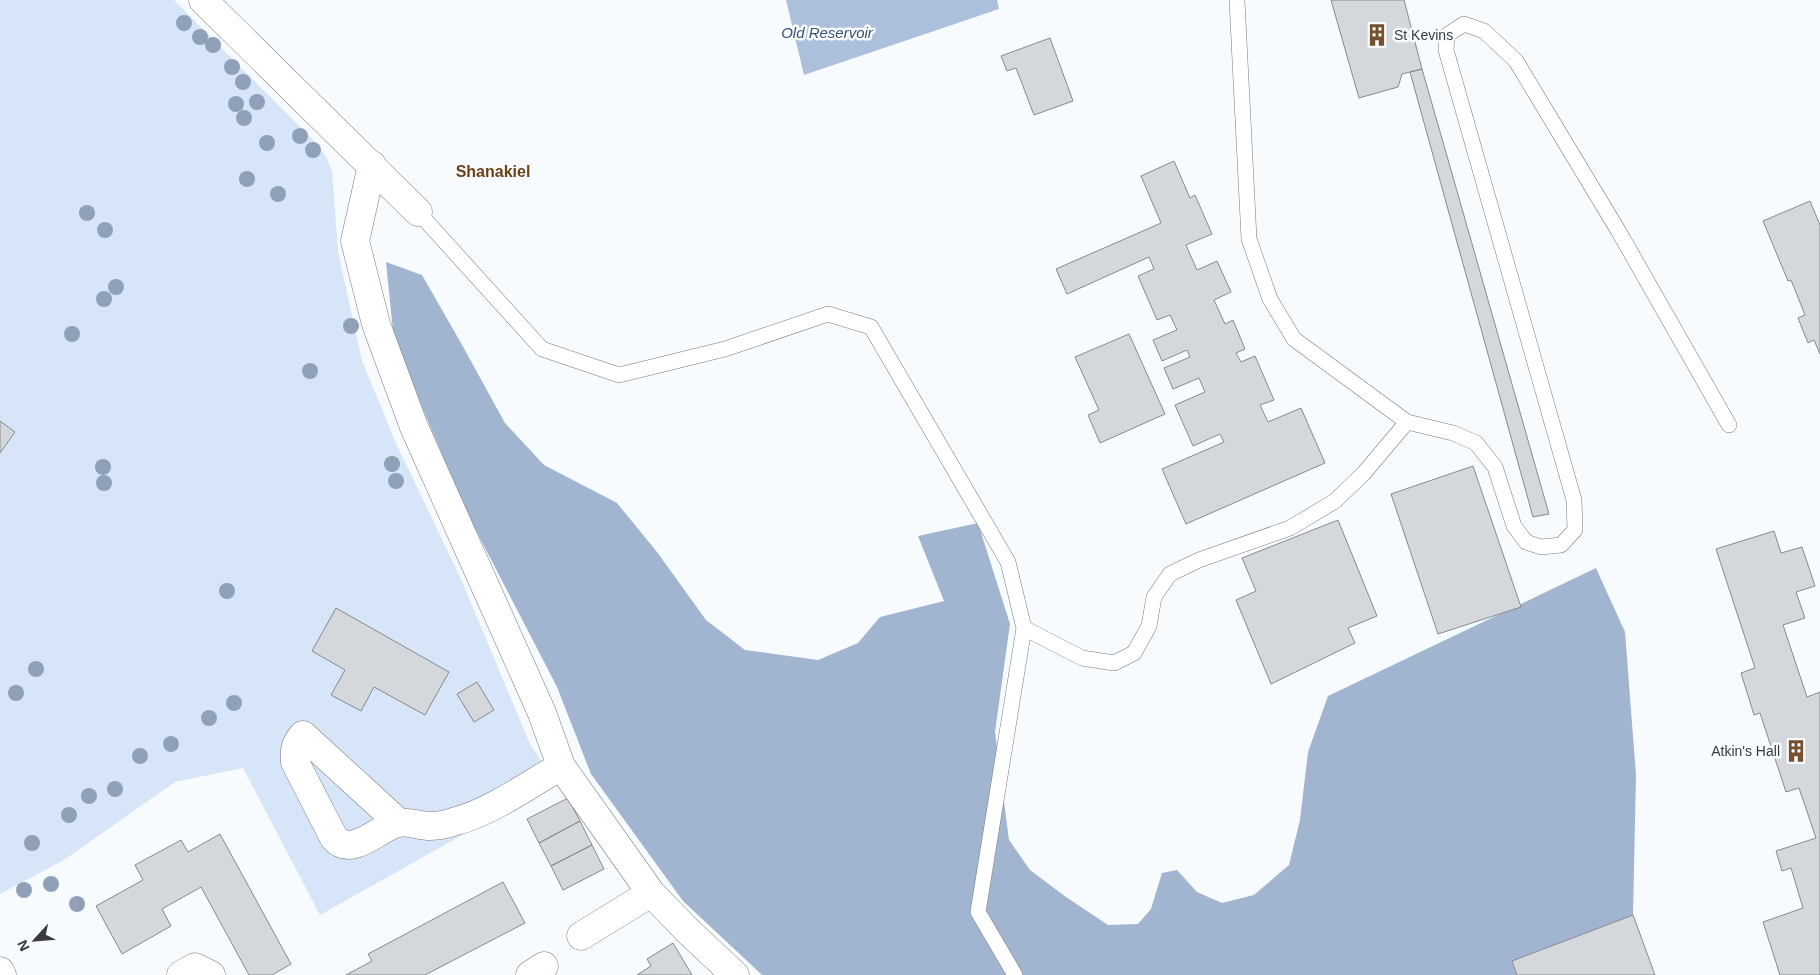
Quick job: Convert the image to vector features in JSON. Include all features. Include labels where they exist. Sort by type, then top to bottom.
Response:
[{"type":"street","points":[[204,0],[418,212]]},
{"type":"street","points":[[372,165],[355,241],[376,324],[414,427],[542,713],[561,766],[651,893],[735,975]]},
{"type":"street","points":[[399,823],[430,826],[457,821],[482,811],[561,766]]},
{"type":"street","points":[[581,936],[651,893]]},
{"type":"street","points":[[181,975],[195,967],[211,975]]},
{"type":"street","points":[[0,971],[2,975]]},
{"type":"lane","points":[[1237,2],[1249,240],[1270,299],[1294,339],[1407,422],[1453,433],[1476,443],[1495,467],[1514,526],[1526,542],[1541,547],[1561,545],[1575,530],[1574,500],[1446,50],[1447,35],[1464,24],[1484,31],[1516,61],[1619,232],[1729,425]]},
{"type":"lane","points":[[418,212],[542,349],[618,375],[725,349],[828,314],[871,327],[1008,562],[1024,628],[978,912],[1015,975]]},
{"type":"lane","points":[[1024,628],[1082,658],[1114,663],[1134,653],[1150,626],[1154,597],[1170,574],[1199,560],[1290,528],[1335,501],[1364,473],[1407,422]]},
{"type":"shaded area","points":[[0,0],[174,0],[315,142],[326,157],[332,171],[338,251],[362,361],[395,441],[461,579],[530,744],[555,783],[320,915],[243,768],[175,782],[64,860],[0,894]]},
{"type":"shaded area","points":[[386,262],[422,275],[505,423],[544,465],[617,503],[657,552],[706,620],[745,650],[818,660],[858,643],[880,617],[944,601],[918,536],[978,523],[1010,624],[995,732],[1009,840],[1030,870],[1108,925],[1138,924],[1151,909],[1162,873],[1177,870],[1197,892],[1222,903],[1254,895],[1289,865],[1300,820],[1308,752],[1328,696],[1596,568],[1625,632],[1636,775],[1633,915],[1512,961],[1517,975],[762,975],[683,901],[591,774],[557,687],[467,513],[394,341]]},
{"type":"water","name":"Old Reservoir","points":[[786,0],[997,0],[999,9],[804,75]]},
{"type":"building","name":"St Kevins","points":[[1331,0],[1404,0],[1422,69],[1402,74],[1398,87],[1359,98]]},
{"type":"building","points":[[1050,38],[1073,101],[1034,115],[1016,68],[1007,71],[1001,56]]},
{"type":"building","points":[[1422,69],[1549,514],[1533,517],[1410,72]]},
{"type":"building","points":[[1174,161],[1190,198],[1195,195],[1212,234],[1186,245],[1197,270],[1217,261],[1231,292],[1214,300],[1225,324],[1233,320],[1245,349],[1236,353],[1241,362],[1255,356],[1274,400],[1260,405],[1268,422],[1301,408],[1325,463],[1186,524],[1162,469],[1224,442],[1220,434],[1193,446],[1175,405],[1205,392],[1199,378],[1173,389],[1164,368],[1190,357],[1187,350],[1162,361],[1153,340],[1177,330],[1170,315],[1157,320],[1138,276],[1154,269],[1149,257],[1067,294],[1056,269],[1161,223],[1141,176]]},
{"type":"building","points":[[1810,201],[1820,225],[1820,354],[1814,340],[1808,343],[1798,318],[1805,315],[1791,280],[1788,281],[1763,221]]},
{"type":"building","points":[[1129,334],[1165,414],[1100,443],[1088,415],[1099,410],[1075,357]]},
{"type":"building","points":[[0,421],[15,432],[0,453]]},
{"type":"building","points":[[1473,466],[1521,607],[1438,634],[1391,494]]},
{"type":"building","points":[[1338,520],[1377,616],[1348,628],[1355,643],[1271,684],[1236,600],[1256,591],[1242,558]]},
{"type":"building","name":"Atkin's Hall","points":[[1774,531],[1781,553],[1802,547],[1815,586],[1796,592],[1805,618],[1783,625],[1807,697],[1820,692],[1820,975],[1780,975],[1763,922],[1803,908],[1791,868],[1782,871],[1776,851],[1816,838],[1799,788],[1786,792],[1760,713],[1754,715],[1741,673],[1755,668],[1716,549]]},
{"type":"building","points":[[336,608],[449,672],[425,715],[374,687],[361,711],[331,695],[345,670],[312,651]]},
{"type":"building","points":[[477,682],[494,710],[474,722],[457,694]]},
{"type":"building","points":[[568,798],[580,821],[539,843],[527,819]]},
{"type":"building","points":[[580,821],[592,845],[551,866],[539,843]]},
{"type":"building","points":[[220,834],[291,964],[272,975],[249,975],[201,887],[162,909],[171,926],[122,954],[96,906],[143,880],[135,865],[181,840],[188,852]]},
{"type":"building","points":[[592,845],[604,869],[563,890],[551,866]]},
{"type":"building","points":[[503,882],[525,923],[425,975],[346,975],[372,961],[368,954]]},
{"type":"building","points":[[1633,915],[1655,975],[1517,975],[1512,961]]},
{"type":"building","points":[[673,943],[692,975],[637,975],[651,966],[647,959]]},
{"type":"place","name":"St Kevins","points":[[1377,35]]},
{"type":"place","name":"Atkin's Hall","points":[[1796,751]]},
{"type":"district","name":"Shanakiel","points":[[493,171]]}]
